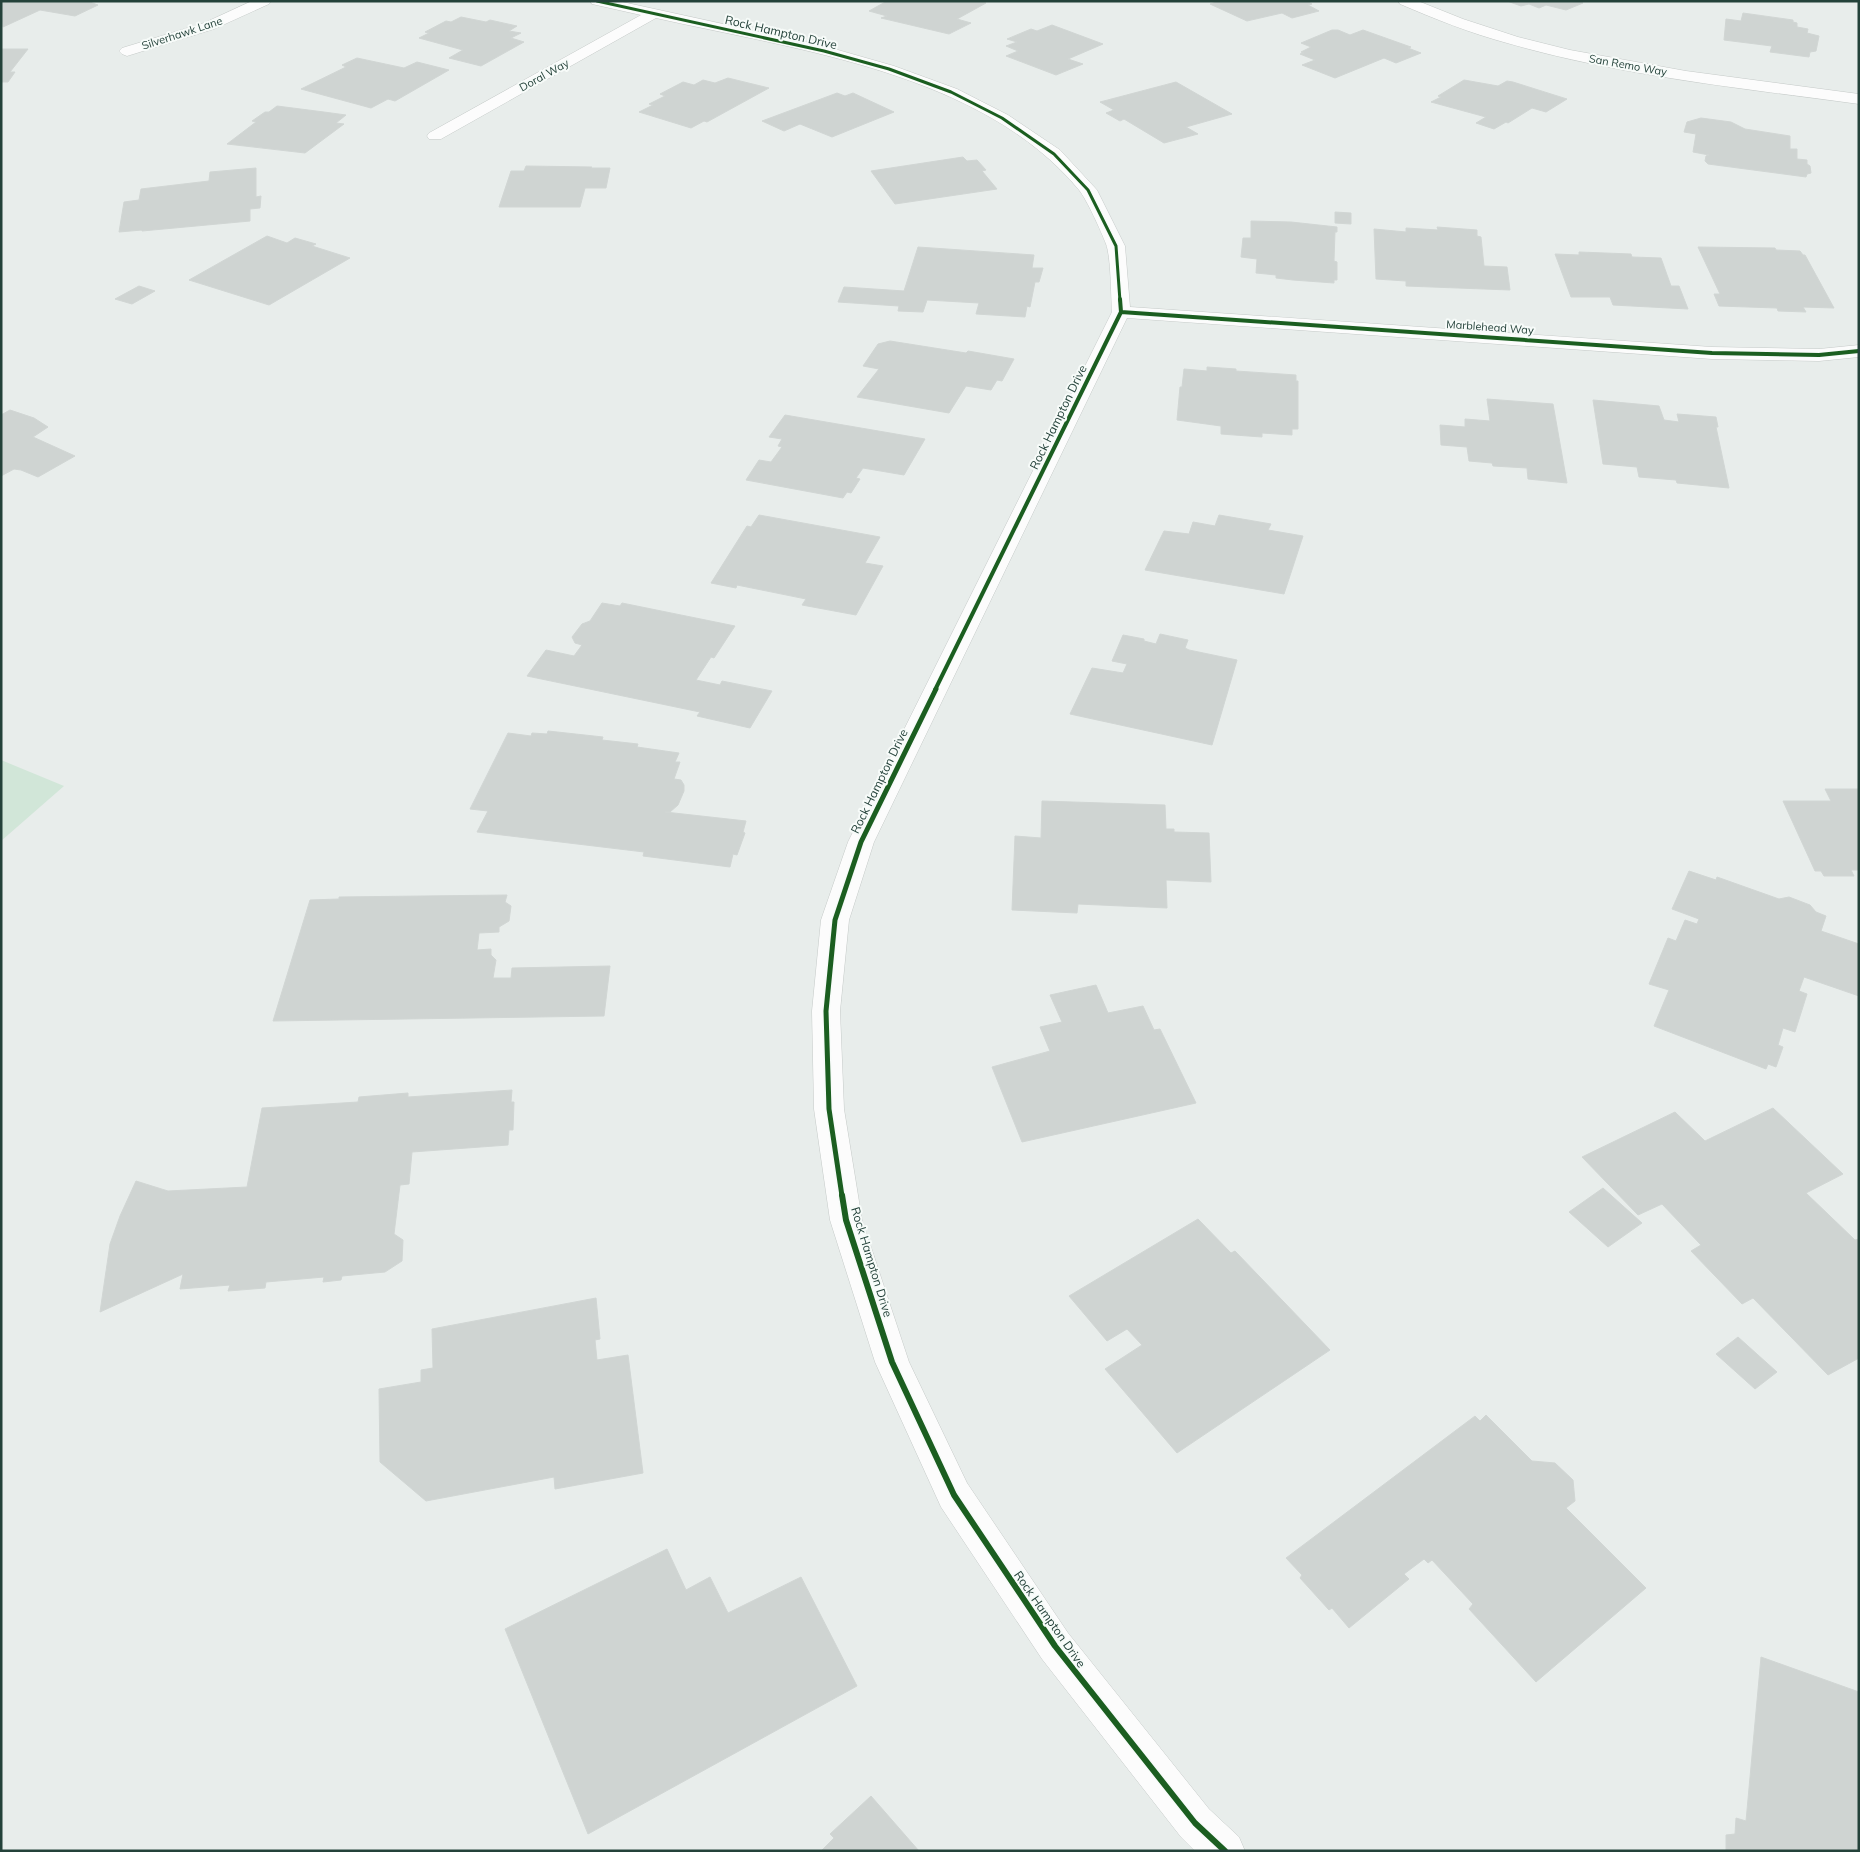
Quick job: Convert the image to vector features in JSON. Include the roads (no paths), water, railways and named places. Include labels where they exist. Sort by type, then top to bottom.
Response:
[{"type":"street","name":"Silverhawk Lane","points":[[127,51],[208,26],[264,1]]},
{"type":"street","name":"Rock Hampton Drive","points":[[597,1],[824,51],[890,69],[951,92],[1002,118],[1054,154],[1088,190],[1116,246],[1121,312],[861,842],[835,920],[826,1011],[829,1109],[846,1220],[889,1353],[954,1495],[1054,1646],[1195,1823],[1225,1851]]},
{"type":"street","name":"San Remo Way","points":[[1405,1],[1425,11],[1490,34],[1610,62],[1859,99]]},
{"type":"street","name":"Doral Way","points":[[435,136],[653,14]]},
{"type":"street","name":"Marblehead Way","points":[[1121,312],[1712,353],[1819,355],[1859,351]]}]
